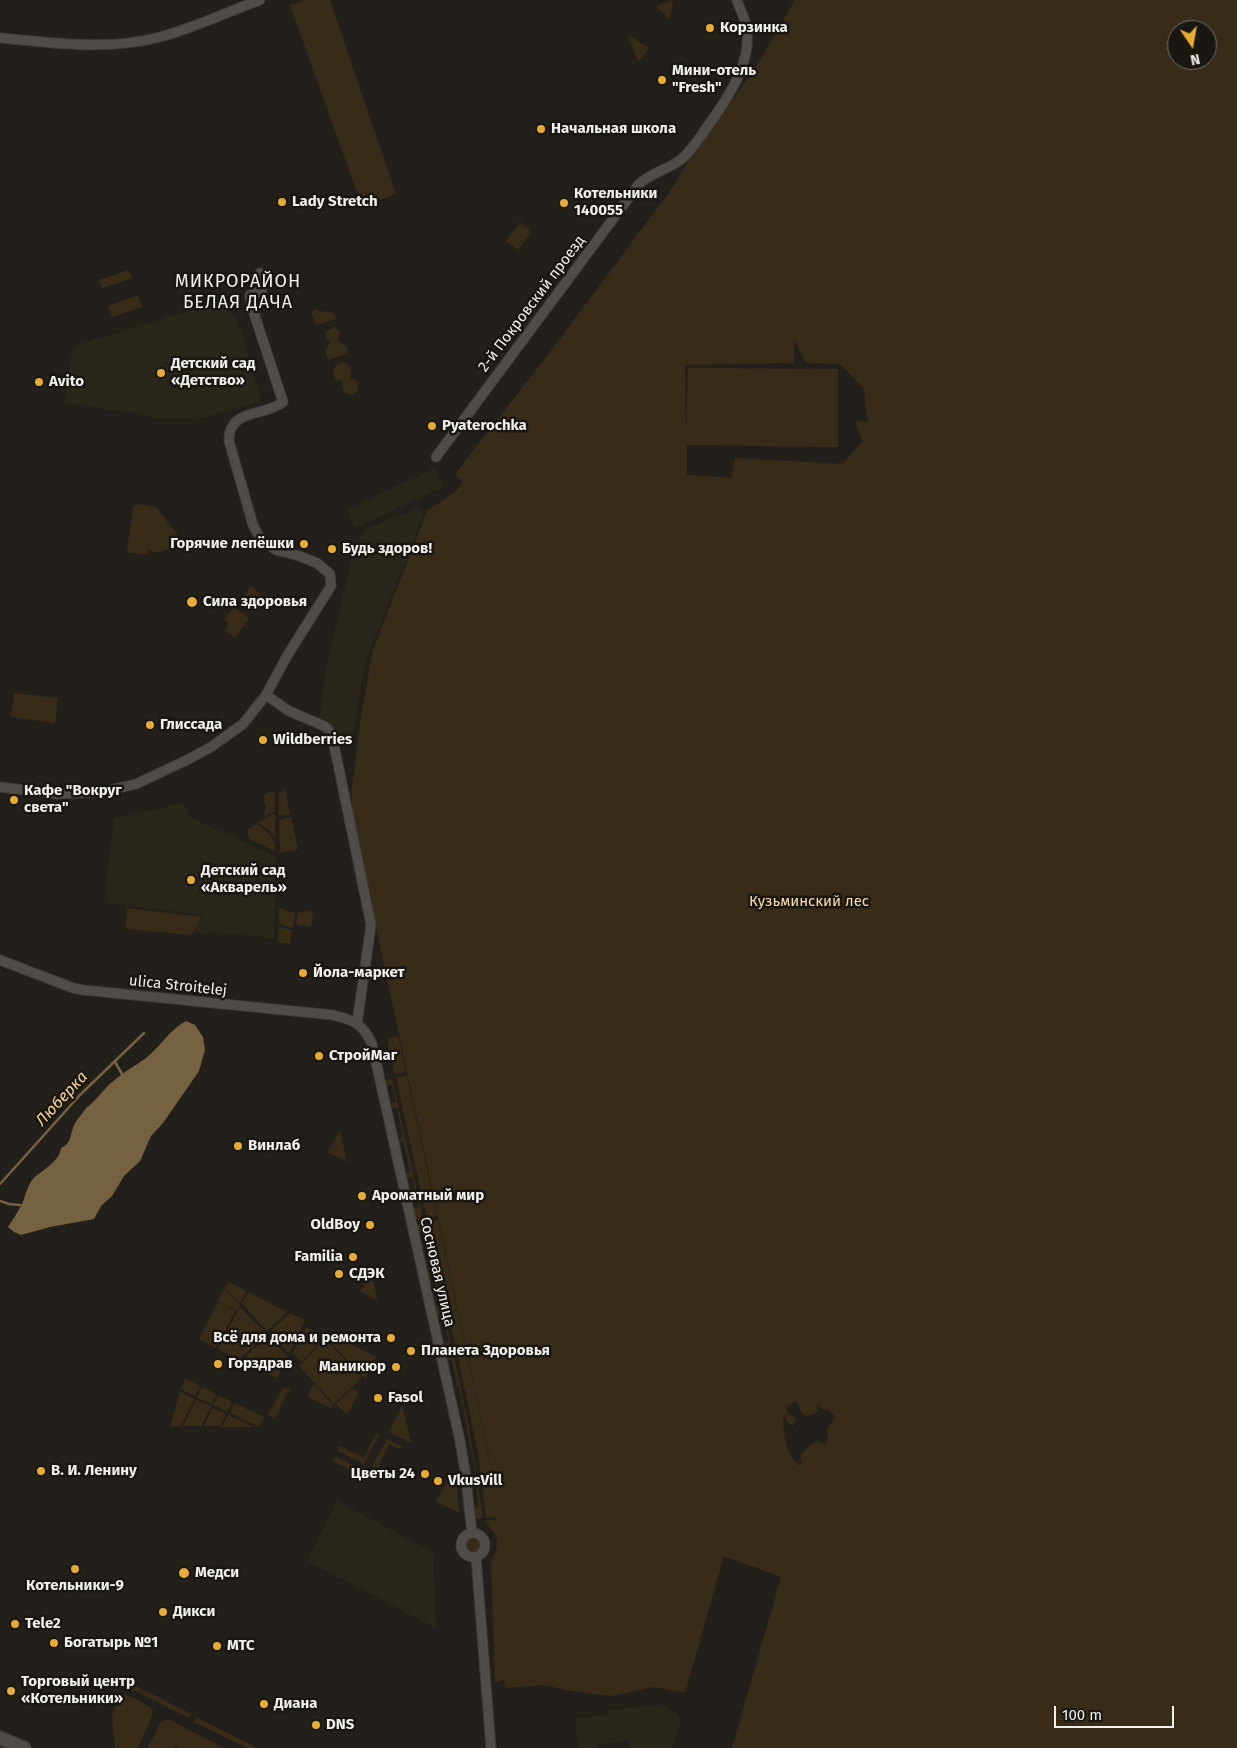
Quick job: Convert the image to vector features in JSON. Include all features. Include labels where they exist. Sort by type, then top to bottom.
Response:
[{"type":"main road","points":[[0,1738],[24,1748]]},
{"type":"street","points":[[0,38],[92,45],[160,37],[260,0]]},
{"type":"street","name":"2-й Покровский проезд","points":[[436,457],[639,184],[649,176],[674,165],[685,156],[730,94],[741,68],[747,38],[746,25],[737,0]]},
{"type":"street","points":[[0,787],[57,794],[87,793],[136,784],[211,747],[242,724],[266,695],[287,656],[331,586],[330,574],[317,563],[276,550],[261,540],[253,525],[228,441],[229,432],[239,419],[277,407],[283,402],[251,304],[250,295],[262,291],[260,273]]},
{"type":"street","points":[[266,695],[289,711],[324,726],[332,735],[372,925],[357,1023]]},
{"type":"street","name":"ulica Stroitelej","points":[[0,960],[73,988],[83,990],[333,1016],[357,1023]]},
{"type":"street","name":"Сосновая улица","points":[[357,1023],[367,1032],[372,1044],[460,1441],[472,1533],[481,1535],[485,1542],[484,1552],[476,1557],[491,1748]]},
{"type":"street","points":[[472,1533],[465,1536],[461,1546],[467,1556],[476,1557]]},
{"type":"shaded area","name":"Детский сад «Детство»","points":[[221,301],[235,319],[244,338],[261,401],[206,417],[155,419],[135,413],[64,403],[73,346]]},
{"type":"shaded area","points":[[435,468],[443,487],[354,528],[347,509]]},
{"type":"shaded area","points":[[416,509],[425,512],[371,647],[363,673],[352,743],[339,745],[335,728],[319,720],[328,659],[354,549],[366,529]]},
{"type":"shaded area","name":"Детский сад «Акварель»","points":[[182,802],[190,817],[276,857],[274,938],[209,931],[209,934],[194,932],[204,915],[104,903],[114,818]]},
{"type":"shaded area","points":[[186,1021],[195,1025],[203,1037],[205,1050],[199,1071],[163,1123],[151,1136],[140,1161],[124,1176],[112,1196],[101,1206],[94,1219],[50,1227],[21,1235],[8,1227],[21,1205],[32,1180],[57,1158],[61,1148],[71,1137],[75,1123],[87,1107],[111,1083],[146,1058],[175,1029]]},
{"type":"shaded area","points":[[337,1501],[433,1552],[436,1628],[307,1561]]},
{"type":"shaded area","points":[[661,1705],[677,1713],[681,1720],[672,1748],[629,1748],[628,1741],[598,1744],[597,1748],[578,1748],[575,1718],[609,1715],[609,1710]]},
{"type":"green space","points":[[304,0],[330,0],[396,194],[362,206],[290,5]]},
{"type":"green space","points":[[673,0],[670,20],[656,6]]},
{"type":"green space","name":"Кузьминский лес","points":[[795,0],[1237,0],[1237,1748],[732,1748],[781,1577],[724,1556],[685,1693],[654,1687],[612,1696],[571,1691],[544,1685],[505,1688],[504,1680],[495,1682],[491,1562],[496,1550],[497,1539],[486,1520],[496,1520],[495,1513],[495,1517],[486,1518],[479,1458],[458,1356],[467,1354],[490,1469],[488,1450],[352,815],[352,788],[361,717],[373,650],[427,511],[455,492],[463,482],[455,474],[547,356],[668,194],[690,159],[756,67]],"holes":[[[794,340],[806,363],[840,364],[864,389],[868,421],[856,422],[862,441],[843,464],[735,458],[731,478],[687,475],[687,445],[838,447],[838,369],[688,368],[686,439],[685,365],[794,363]],[[796,1401],[802,1413],[806,1416],[813,1415],[818,1411],[817,1404],[824,1410],[827,1409],[836,1417],[827,1428],[826,1444],[817,1441],[806,1449],[800,1456],[802,1462],[800,1466],[789,1451],[785,1439],[783,1419],[784,1416],[788,1423],[793,1426],[796,1418],[787,1412],[787,1407]]]},
{"type":"green space","points":[[628,35],[649,48],[638,62]]},
{"type":"green space","points":[[520,222],[529,229],[530,234],[518,250],[506,241]]},
{"type":"green space","points":[[129,270],[132,278],[102,288],[99,280]]},
{"type":"green space","points":[[138,295],[142,307],[112,317],[108,306]]},
{"type":"green space","points":[[314,309],[320,312],[331,312],[336,319],[316,325],[315,318],[311,315]]},
{"type":"green space","points":[[334,327],[340,332],[337,341],[346,346],[348,354],[328,360],[325,350],[331,342],[327,339],[325,331]]},
{"type":"green space","points":[[343,362],[351,369],[349,378],[354,379],[358,384],[358,390],[353,394],[345,393],[342,387],[343,381],[337,380],[333,375],[335,366]]},
{"type":"green space","points":[[138,504],[156,507],[181,539],[180,547],[155,553],[148,549],[147,555],[127,552],[133,507]]},
{"type":"green space","points":[[251,586],[264,597],[254,611],[240,600]]},
{"type":"green space","points":[[234,607],[249,618],[235,638],[224,630],[229,624],[224,619]]},
{"type":"green space","points":[[14,693],[58,698],[55,723],[11,717]]},
{"type":"green space","points":[[285,790],[290,814],[279,816],[279,793]]},
{"type":"green space","points":[[270,791],[275,793],[275,811],[264,817],[266,807],[263,796]]},
{"type":"green space","points":[[275,813],[275,838],[268,829],[258,823]]},
{"type":"green space","points":[[291,817],[298,849],[280,853],[279,820]]},
{"type":"green space","points":[[256,824],[270,835],[274,842],[275,851],[249,839],[247,830]]},
{"type":"green space","points":[[279,907],[285,911],[295,912],[293,927],[283,926],[279,923]]},
{"type":"green space","points":[[127,908],[202,917],[191,935],[126,929]]},
{"type":"green space","points":[[311,910],[313,916],[311,927],[296,925],[298,913]]},
{"type":"green space","points":[[279,927],[292,930],[290,944],[278,942]]},
{"type":"green space","points":[[398,1036],[406,1072],[395,1074],[387,1038]]},
{"type":"green space","points":[[407,1076],[437,1216],[427,1218],[396,1078]]},
{"type":"green space","points":[[392,1079],[423,1218],[414,1220],[412,1209],[419,1207],[412,1177],[407,1178],[406,1176],[410,1172],[404,1142],[398,1140],[403,1137],[397,1108],[391,1106],[392,1103],[396,1102],[392,1085],[384,1086],[383,1081]]},
{"type":"green space","points":[[340,1130],[347,1162],[328,1152]]},
{"type":"green space","points":[[438,1220],[466,1350],[457,1352],[428,1221]]},
{"type":"green space","points":[[424,1223],[453,1353],[444,1354],[442,1344],[449,1342],[442,1314],[437,1314],[436,1306],[440,1305],[434,1276],[428,1276],[433,1273],[424,1233],[418,1234],[416,1224]]},
{"type":"green space","points":[[371,1271],[377,1300],[361,1292]]},
{"type":"green space","points":[[228,1282],[246,1291],[240,1303],[225,1288]]},
{"type":"green space","points":[[224,1288],[240,1305],[237,1311],[217,1301]]},
{"type":"green space","points":[[248,1292],[287,1312],[267,1331],[242,1304]]},
{"type":"green space","points":[[218,1302],[235,1311],[216,1348],[199,1339]]},
{"type":"green space","points":[[240,1307],[266,1334],[239,1360],[218,1349]]},
{"type":"green space","points":[[290,1313],[305,1320],[289,1353],[269,1333]]},
{"type":"green space","points":[[306,1327],[325,1337],[301,1362],[293,1353]]},
{"type":"green space","points":[[267,1336],[288,1357],[277,1378],[241,1361]]},
{"type":"green space","points":[[337,1337],[376,1357],[365,1379],[333,1345]]},
{"type":"green space","points":[[325,1339],[362,1378],[334,1404],[299,1366]]},
{"type":"green space","points":[[454,1356],[469,1428],[483,1518],[473,1519],[472,1507],[478,1506],[475,1471],[459,1387],[455,1385],[457,1382],[452,1360],[446,1360],[445,1358]]},
{"type":"green space","points":[[185,1378],[200,1386],[195,1396],[181,1389]]},
{"type":"green space","points":[[314,1384],[333,1405],[331,1408],[307,1396]]},
{"type":"green space","points":[[202,1387],[216,1394],[212,1404],[197,1398]]},
{"type":"green space","points":[[283,1387],[290,1390],[289,1394],[287,1393],[275,1419],[268,1415]]},
{"type":"green space","points":[[352,1389],[359,1392],[347,1415],[336,1404]]},
{"type":"green space","points":[[180,1392],[194,1399],[181,1426],[170,1426]]},
{"type":"green space","points":[[218,1395],[232,1402],[227,1412],[214,1405]]},
{"type":"green space","points":[[196,1400],[211,1406],[201,1426],[183,1426]]},
{"type":"green space","points":[[234,1403],[264,1417],[259,1427],[230,1413]]},
{"type":"green space","points":[[402,1406],[411,1443],[389,1432]]},
{"type":"green space","points":[[212,1408],[226,1414],[220,1426],[204,1426]]},
{"type":"green space","points":[[228,1415],[254,1427],[222,1427]]},
{"type":"green space","points":[[376,1434],[379,1435],[364,1464],[338,1451],[340,1446],[364,1458]]},
{"type":"green space","points":[[387,1439],[401,1446],[400,1449],[389,1444],[378,1470],[372,1467]]},
{"type":"green space","points":[[336,1456],[375,1476],[372,1481],[333,1461]]},
{"type":"green space","points":[[450,1472],[456,1475],[459,1513],[436,1501],[450,1476]]},
{"type":"green space","points":[[470,1537],[476,1537],[481,1542],[479,1551],[470,1553],[465,1548],[465,1542]]},
{"type":"green space","points":[[116,1676],[191,1714],[189,1718],[114,1680]]},
{"type":"green space","points":[[121,1695],[138,1700],[153,1710],[138,1748],[115,1748],[112,1717],[118,1697]]},
{"type":"green space","points":[[196,1717],[257,1748],[247,1748],[194,1722]]},
{"type":"green space","points":[[170,1720],[224,1748],[180,1748],[175,1746],[173,1748],[148,1748],[161,1722]]},
{"type":"waterway","name":"Люберка","points":[[0,1184],[80,1095],[144,1033]]},
{"type":"waterway","points":[[115,1062],[122,1074]]},
{"type":"waterway","points":[[0,1201],[20,1205]]},
{"type":"place","name":"Корзинка","points":[[710,28]]},
{"type":"place","name":"Мини-отель \"Fresh\"","points":[[662,80]]},
{"type":"place","name":"Начальная школа","points":[[541,129]]},
{"type":"place","name":"Lady Stretch","points":[[282,202]]},
{"type":"place","name":"Котельники 140055","points":[[564,203]]},
{"type":"place","name":"Детский сад «Детство»","points":[[161,373]]},
{"type":"place","name":"Avito","points":[[39,382]]},
{"type":"place","name":"Pyaterochka","points":[[432,426]]},
{"type":"place","name":"Горячие лепёшки","points":[[304,544]]},
{"type":"place","name":"Будь здоров!","points":[[332,549]]},
{"type":"place","name":"Сила здоровья","points":[[192,602]]},
{"type":"place","name":"Глиссада","points":[[150,725]]},
{"type":"place","name":"Wildberries","points":[[263,740]]},
{"type":"place","name":"Кафе \"Вокруг света\"","points":[[14,800]]},
{"type":"place","name":"Детский сад «Акварель»","points":[[191,880]]},
{"type":"place","name":"Йола-маркет","points":[[303,973]]},
{"type":"place","name":"СтройМаг","points":[[319,1056]]},
{"type":"place","name":"Винлаб","points":[[238,1146]]},
{"type":"place","name":"Ароматный мир","points":[[362,1196]]},
{"type":"place","name":"OldBoy","points":[[370,1225]]},
{"type":"place","name":"Familia","points":[[353,1257]]},
{"type":"place","name":"СДЭК","points":[[339,1274]]},
{"type":"place","name":"Всё для дома и ремонта","points":[[391,1338]]},
{"type":"place","name":"Планета Здоровья","points":[[411,1351]]},
{"type":"place","name":"Горздрав","points":[[218,1364]]},
{"type":"place","name":"Маникюр","points":[[396,1367]]},
{"type":"place","name":"Fasol","points":[[378,1398]]},
{"type":"place","name":"В. И. Ленину","points":[[41,1471]]},
{"type":"place","name":"Цветы 24","points":[[425,1474]]},
{"type":"place","name":"VkusVill","points":[[438,1481]]},
{"type":"place","name":"Котельники-9","points":[[75,1569]]},
{"type":"place","name":"Медси","points":[[184,1573]]},
{"type":"place","name":"Дикси","points":[[163,1612]]},
{"type":"place","name":"Tele2","points":[[15,1624]]},
{"type":"place","name":"Богатырь №1","points":[[54,1643]]},
{"type":"place","name":"МТС","points":[[217,1646]]},
{"type":"place","name":"Торговый центр «Котельники»","points":[[11,1691]]},
{"type":"place","name":"Диана","points":[[264,1704]]},
{"type":"place","name":"DNS","points":[[316,1725]]},
{"type":"district","name":"МИКРОРАЙОН БЕЛАЯ ДАЧА","points":[[238,292]]}]
